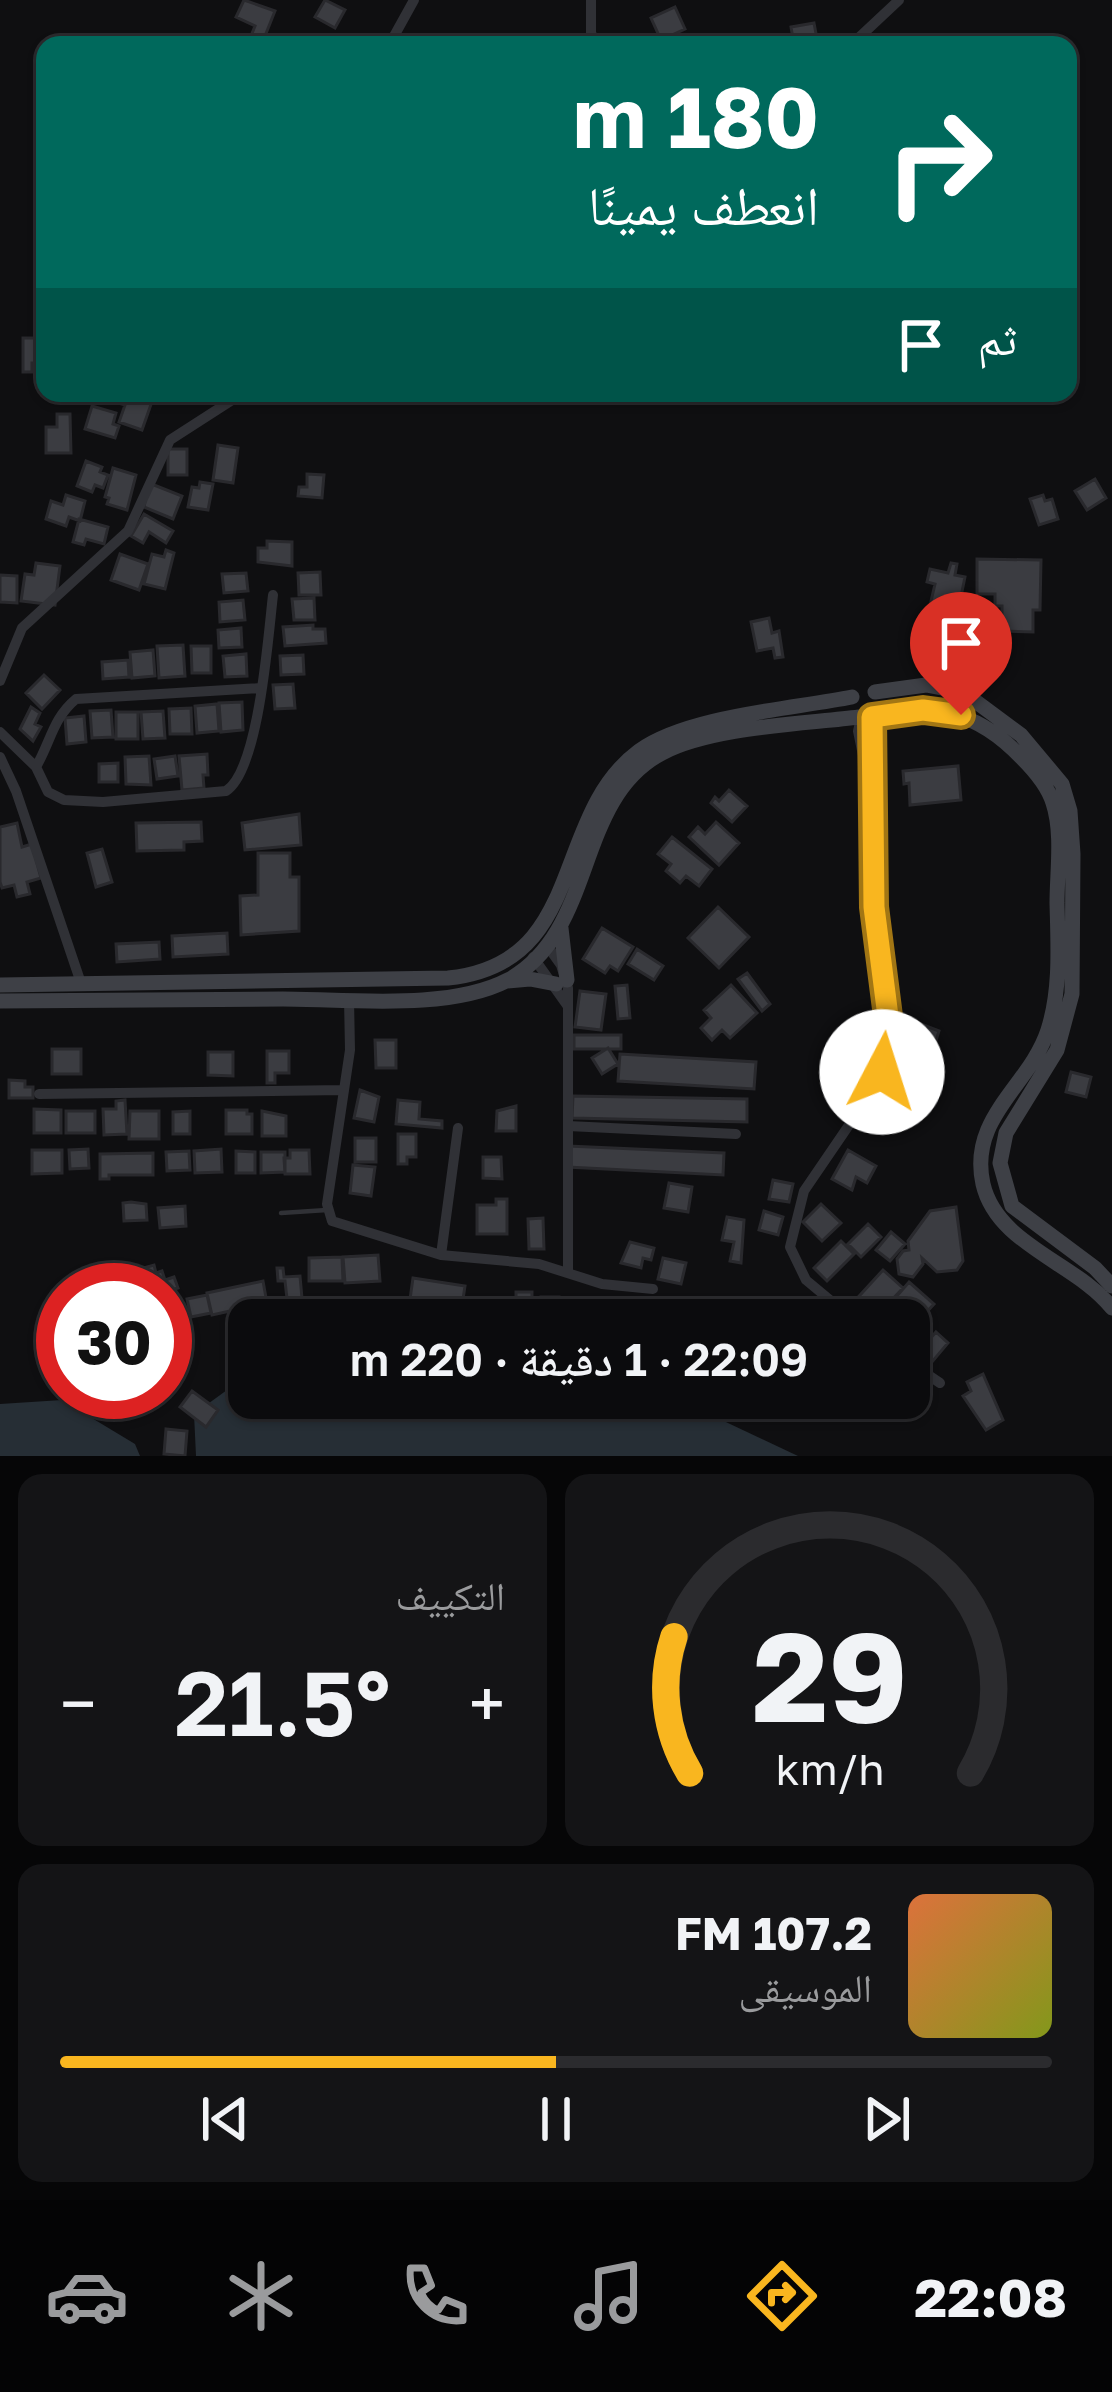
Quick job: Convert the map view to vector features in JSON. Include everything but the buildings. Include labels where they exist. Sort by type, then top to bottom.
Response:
[{"type":"main road","points":[[504,982],[536,946],[597,802],[614,775],[638,752],[681,730],[852,697],[862,689],[875,692],[926,686],[963,692],[1021,735],[1062,784],[1070,811],[1072,994],[1057,1050],[1006,1133],[1000,1163],[1012,1206],[1112,1286]]},
{"type":"main road","points":[[866,717],[880,704],[875,692]]},
{"type":"main road","points":[[852,697],[852,710],[866,717]]},
{"type":"main road","points":[[0,985],[82,993],[349,999],[452,995],[530,979],[561,982],[561,928],[608,812],[623,784],[646,763],[688,743],[866,717],[936,710],[972,719],[992,730],[1026,762],[1053,802],[1058,901],[1054,1007],[1046,1036],[992,1118],[980,1165],[986,1193],[1006,1223],[1086,1280],[1112,1308]]},
{"type":"main road","points":[[0,1001],[82,993],[448,979],[493,968],[561,928]]},
{"type":"street","points":[[394,36],[414,0]]},
{"type":"street","points":[[591,0],[592,36]]},
{"type":"street","points":[[861,36],[899,0]]},
{"type":"street","points":[[0,681],[22,628],[128,531],[170,440],[229,402]]},
{"type":"street","points":[[0,732],[35,767],[48,793],[64,800],[103,802],[226,791],[238,784],[253,736],[273,595]]},
{"type":"street","points":[[35,767],[48,747],[56,715],[76,699],[261,688]]},
{"type":"street","points":[[829,1299],[806,1280],[790,1247],[804,1190],[875,1087],[890,1032],[874,907],[873,807],[859,736],[866,717]]},
{"type":"street","points":[[0,758],[16,791],[82,993]]},
{"type":"street","points":[[536,946],[561,982],[569,1008],[568,1271]]},
{"type":"street","points":[[349,999],[350,1050],[327,1210],[332,1221],[441,1255],[539,1264],[602,1283],[653,1289]]},
{"type":"street","points":[[39,1094],[344,1090]]},
{"type":"street","points":[[568,1126],[736,1134]]},
{"type":"street","points":[[441,1255],[458,1128]]},
{"type":"street","points":[[930,1377],[940,1383]]},
{"type":"lane","points":[[280,1214],[327,1210]]},
{"type":"shaded area","points":[[228,1389],[228,1419],[720,1419],[798,1456],[196,1456],[194,1414]]},
{"type":"shaded area","points":[[36,1402],[36,1419],[94,1419],[135,1444],[140,1456],[0,1456],[0,1404]]},
{"type":"route","points":[[882,1072],[890,1032],[874,907],[872,717],[923,710],[961,715]]}]
